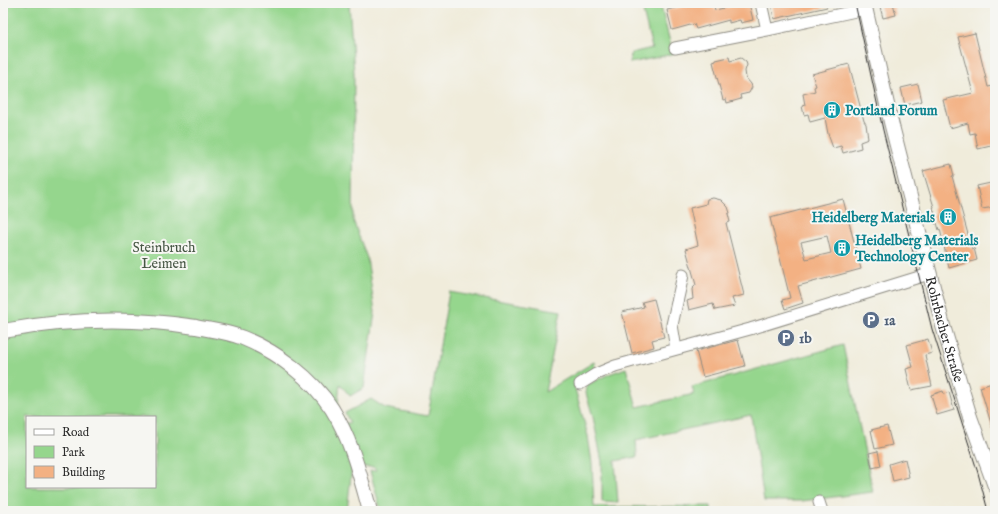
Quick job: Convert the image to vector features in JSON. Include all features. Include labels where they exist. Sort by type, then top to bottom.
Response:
[{"type":"main road","name":"Rohrbacher Straße","points":[[864,6],[943,326],[970,417],[995,486]]},
{"type":"main road","points":[[3,331],[35,325],[117,320],[167,323],[227,333],[242,338],[276,356],[293,368],[308,381],[327,402],[352,449],[370,511]]},
{"type":"street","points":[[761,3],[767,30]]},
{"type":"street","points":[[675,48],[767,30],[864,6]]},
{"type":"street","points":[[580,384],[596,374],[615,366],[750,329],[929,274]]},
{"type":"street","points":[[676,349],[672,325],[683,275]]},
{"type":"green space","name":"Steinbruch Leimen","points":[[3,3],[349,3],[354,73],[353,220],[367,258],[375,312],[364,388],[350,396],[340,384],[338,402],[340,423],[350,423],[345,413],[371,399],[385,408],[428,416],[449,292],[561,311],[545,392],[594,362],[596,373],[574,385],[588,436],[592,463],[594,507],[711,506],[711,511],[381,511],[370,471],[376,470],[374,467],[352,467],[347,511],[3,511]]},
{"type":"green space","points":[[641,3],[660,3],[673,54],[630,63],[631,53],[652,48]]},
{"type":"green space","points":[[843,345],[873,492],[802,501],[764,501],[751,415],[636,440],[637,457],[615,461],[618,503],[602,502],[602,462],[593,417],[586,393],[587,385],[609,374],[626,368],[637,407],[694,394],[692,387]]},
{"type":"building","points":[[689,3],[713,3],[715,10],[737,5],[737,3],[749,3],[753,20],[741,23],[740,20],[729,23],[729,20],[696,29],[694,24],[672,30],[667,10],[689,5]]},
{"type":"building","points":[[771,3],[827,3],[827,7],[774,19]]},
{"type":"building","points":[[879,3],[893,3],[896,15],[883,18]]},
{"type":"building","points":[[975,33],[988,87],[993,86],[995,94],[995,145],[978,149],[975,133],[970,134],[968,123],[950,128],[943,100],[973,93],[958,37]]},
{"type":"building","points":[[729,57],[730,61],[741,58],[746,62],[746,78],[752,87],[749,93],[740,95],[741,99],[727,103],[726,99],[723,100],[713,62]]},
{"type":"building","name":"Portland Forum","points":[[849,64],[866,124],[868,139],[860,142],[861,148],[843,153],[841,146],[833,148],[828,134],[825,118],[810,122],[808,114],[804,115],[802,106],[805,105],[803,94],[815,91],[814,87],[816,86],[812,74]]},
{"type":"building","points":[[918,84],[922,101],[905,105],[901,88]]},
{"type":"building","name":"Heidelberg Materials","points":[[951,164],[954,176],[952,176],[972,249],[974,248],[977,260],[949,268],[940,229],[939,230],[937,223],[935,224],[933,214],[935,214],[934,207],[923,171]]},
{"type":"building","points":[[995,182],[995,207],[982,209],[977,186]]},
{"type":"building","points":[[713,198],[721,200],[728,207],[730,213],[728,214],[730,222],[726,223],[744,295],[732,298],[735,306],[715,310],[713,304],[689,310],[687,301],[693,299],[692,289],[696,285],[686,249],[698,245],[690,208],[706,204],[707,199]]},
{"type":"building","name":"Heidelberg Materials Technology Center","points":[[843,199],[861,269],[798,286],[803,303],[785,309],[782,300],[790,298],[770,218]],"holes":[[[827,236],[831,253],[806,259],[801,242]]]},
{"type":"building","points":[[654,299],[664,337],[652,340],[654,347],[632,353],[622,312],[644,307],[642,302]]},
{"type":"building","points":[[928,339],[932,353],[925,355],[932,386],[911,390],[906,369],[913,367],[907,345]]},
{"type":"building","points":[[738,340],[745,366],[703,377],[696,351]]},
{"type":"building","points":[[995,382],[995,430],[993,430],[980,387]]},
{"type":"building","points":[[943,391],[944,394],[949,392],[954,410],[937,415],[931,395]]},
{"type":"building","points":[[887,426],[892,445],[875,449],[871,430]]},
{"type":"building","points":[[878,451],[881,466],[872,468],[869,453]]},
{"type":"building","points":[[905,459],[909,477],[893,481],[889,464]]},
{"type":"tram line","points":[[855,3],[883,130],[932,329],[978,473],[988,511]]},
{"type":"place","name":"Portland Forum","points":[[832,110]]},
{"type":"place","name":"Heidelberg Materials","points":[[948,217]]},
{"type":"place","name":"Heidelberg Materials Technology Center","points":[[842,248]]},
{"type":"place","name":"1a","points":[[871,320]]},
{"type":"place","name":"1b","points":[[786,338]]}]
